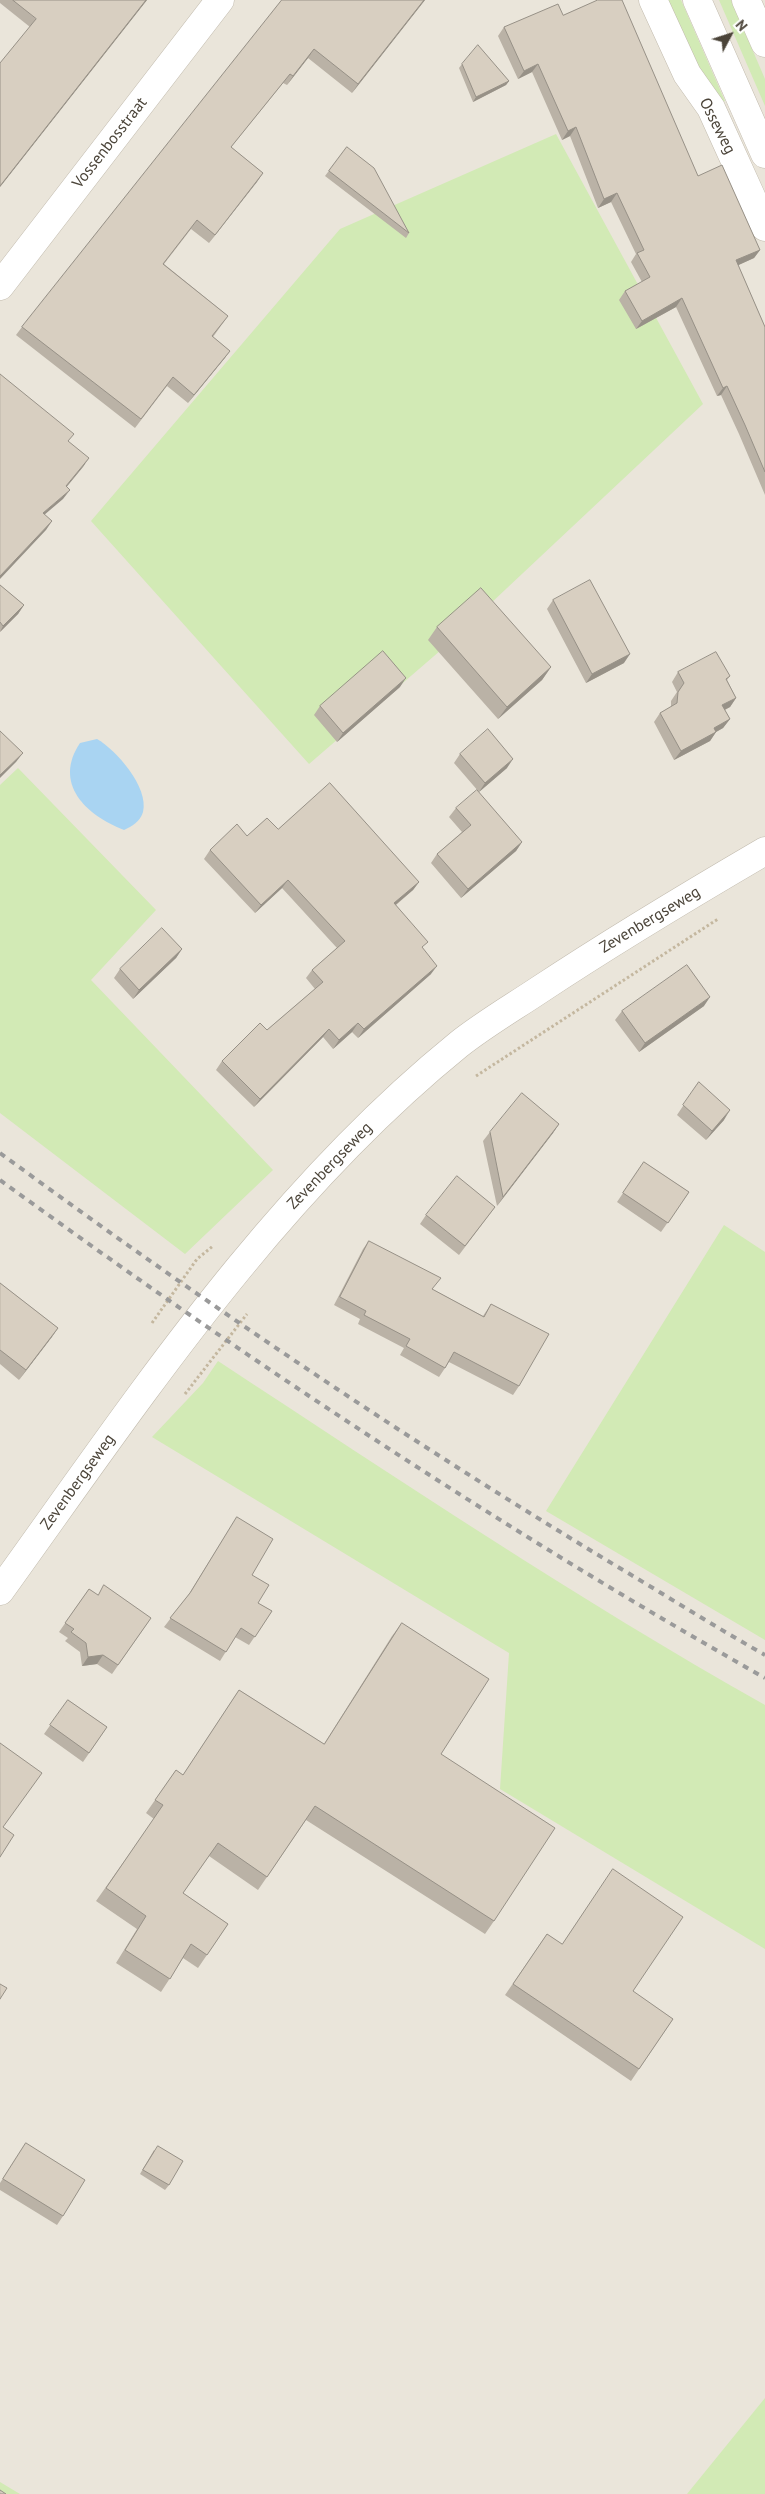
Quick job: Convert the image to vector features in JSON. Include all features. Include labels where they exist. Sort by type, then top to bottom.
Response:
[{"type":"street","name":"Vossenbosstraat","points":[[0,286],[220,0]]},
{"type":"street","name":"Osseweg","points":[[653,0],[686,74],[711,108],[765,227]]},
{"type":"street","name":"Osseweg","points":[[697,0],[765,154]]},
{"type":"street","points":[[746,0],[765,43]]},
{"type":"street","name":"Zevenbergseweg","points":[[0,1591],[203,1311],[265,1235],[352,1140],[459,1044],[625,933],[765,851]]},
{"type":"path","points":[[475,1076],[723,916]]},
{"type":"path","points":[[182,1396],[251,1308]]},
{"type":"shaded area","points":[[0,0],[765,0],[765,2494],[0,2494]]},
{"type":"green space","points":[[665,0],[681,0],[725,101],[718,105]]},
{"type":"green space","points":[[719,0],[731,0],[765,79],[765,106]]},
{"type":"green space","points":[[556,134],[703,404],[441,650],[309,764],[91,521],[340,229]]},
{"type":"green space","points":[[18,768],[156,910],[91,980],[273,1170],[185,1254],[0,1113],[0,785]]},
{"type":"green space","points":[[724,1225],[765,1252],[765,1640],[546,1511]]},
{"type":"green space","points":[[218,1361],[557,1581],[765,1705],[765,1949],[500,1789],[509,1653],[152,1437],[203,1383]]},
{"type":"green space","points":[[765,2398],[765,2494],[687,2494]]},
{"type":"green space","points":[[0,2482],[20,2494],[0,2494]]},
{"type":"water","points":[[97,739],[105,744],[129,770],[136,781],[144,802],[140,818],[124,830],[97,816],[77,796],[72,784],[70,771],[73,758],[80,743]]},
{"type":"building","points":[[13,0],[146,0],[0,186],[0,63],[36,19]]},
{"type":"building","points":[[282,0],[424,0],[358,84],[314,49],[293,76],[290,74],[231,147],[263,173],[215,235],[197,220],[163,264],[228,316],[212,336],[230,351],[194,395],[173,377],[141,419],[22,327]]},
{"type":"building","points":[[598,0],[622,0],[698,176],[722,165],[760,250],[736,260],[765,327],[765,472],[727,386],[723,388],[682,298],[642,321],[625,291],[650,277],[637,253],[644,250],[617,193],[604,199],[576,127],[568,131],[538,64],[524,71],[504,27],[558,4],[563,15]]},
{"type":"building","points":[[478,45],[509,81],[476,97],[462,64]]},
{"type":"building","points":[[347,147],[374,168],[409,233],[329,171]]},
{"type":"building","points":[[0,374],[74,434],[68,441],[89,458],[66,486],[70,490],[43,513],[52,521],[0,576]]},
{"type":"building","points":[[590,580],[630,654],[592,674],[553,600]]},
{"type":"building","points":[[0,585],[24,605],[3,626],[0,622]]},
{"type":"building","points":[[481,588],[551,667],[507,707],[437,627]]},
{"type":"building","points":[[383,651],[406,678],[343,733],[320,706]]},
{"type":"building","points":[[716,652],[730,676],[726,679],[736,698],[722,705],[730,719],[714,728],[716,732],[681,751],[660,713],[677,703],[678,692],[684,683],[678,672]]},
{"type":"building","points":[[488,729],[513,759],[485,783],[460,754]]},
{"type":"building","points":[[0,731],[23,753],[0,775]]},
{"type":"building","points":[[330,783],[419,882],[394,903],[428,942],[422,947],[437,966],[364,1029],[358,1023],[339,1040],[329,1029],[260,1099],[222,1061],[260,1023],[267,1030],[323,982],[312,970],[345,941],[288,880],[261,905],[210,850],[237,824],[247,836],[267,818],[278,829]]},
{"type":"building","points":[[477,790],[522,842],[468,889],[437,854],[471,825],[456,808]]},
{"type":"building","points":[[162,928],[182,949],[139,990],[120,969]]},
{"type":"building","points":[[687,965],[710,997],[645,1043],[622,1011]]},
{"type":"building","points":[[699,1082],[730,1110],[712,1131],[683,1105]]},
{"type":"building","points":[[522,1093],[559,1124],[503,1197],[490,1132]]},
{"type":"building","points":[[644,1162],[689,1192],[668,1223],[623,1193]]},
{"type":"building","points":[[457,1176],[495,1207],[465,1246],[426,1215]]},
{"type":"building","points":[[369,1241],[441,1278],[432,1289],[484,1317],[491,1304],[549,1334],[519,1386],[454,1352],[445,1368],[406,1346],[410,1339],[364,1315],[366,1311],[340,1297]]},
{"type":"building","points":[[0,1283],[58,1328],[26,1370],[0,1350]]},
{"type":"building","points":[[237,1517],[273,1539],[252,1575],[269,1585],[258,1603],[272,1611],[255,1637],[241,1628],[226,1652],[170,1618],[190,1593]]},
{"type":"building","points":[[104,1585],[151,1618],[118,1665],[103,1655],[88,1657],[86,1643],[71,1632],[74,1629],[65,1623],[89,1589],[98,1595]]},
{"type":"building","points":[[402,1623],[489,1679],[441,1754],[555,1828],[494,1921],[315,1806],[267,1877],[218,1843],[183,1893],[228,1924],[207,1955],[191,1944],[170,1979],[125,1950],[146,1916],[106,1888],[163,1805],[155,1800],[176,1770],[183,1775],[239,1690],[324,1744]]},
{"type":"building","points":[[68,1700],[107,1727],[89,1753],[50,1725]]},
{"type":"building","points":[[0,1743],[42,1773],[3,1827],[14,1835],[0,1857]]},
{"type":"building","points":[[613,1869],[683,1917],[633,1991],[673,2019],[639,2069],[513,1984],[547,1934],[562,1944]]},
{"type":"building","points":[[0,1984],[7,1988],[0,1999]]},
{"type":"building","points":[[26,2143],[85,2180],[63,2216],[3,2179]]},
{"type":"building","points":[[158,2146],[183,2161],[169,2185],[143,2170]]},
{"type":"railway","points":[[0,1153],[152,1262],[307,1369],[543,1521],[765,1655]]},
{"type":"railway","points":[[0,1180],[186,1312],[375,1440],[568,1562],[765,1678]]}]
